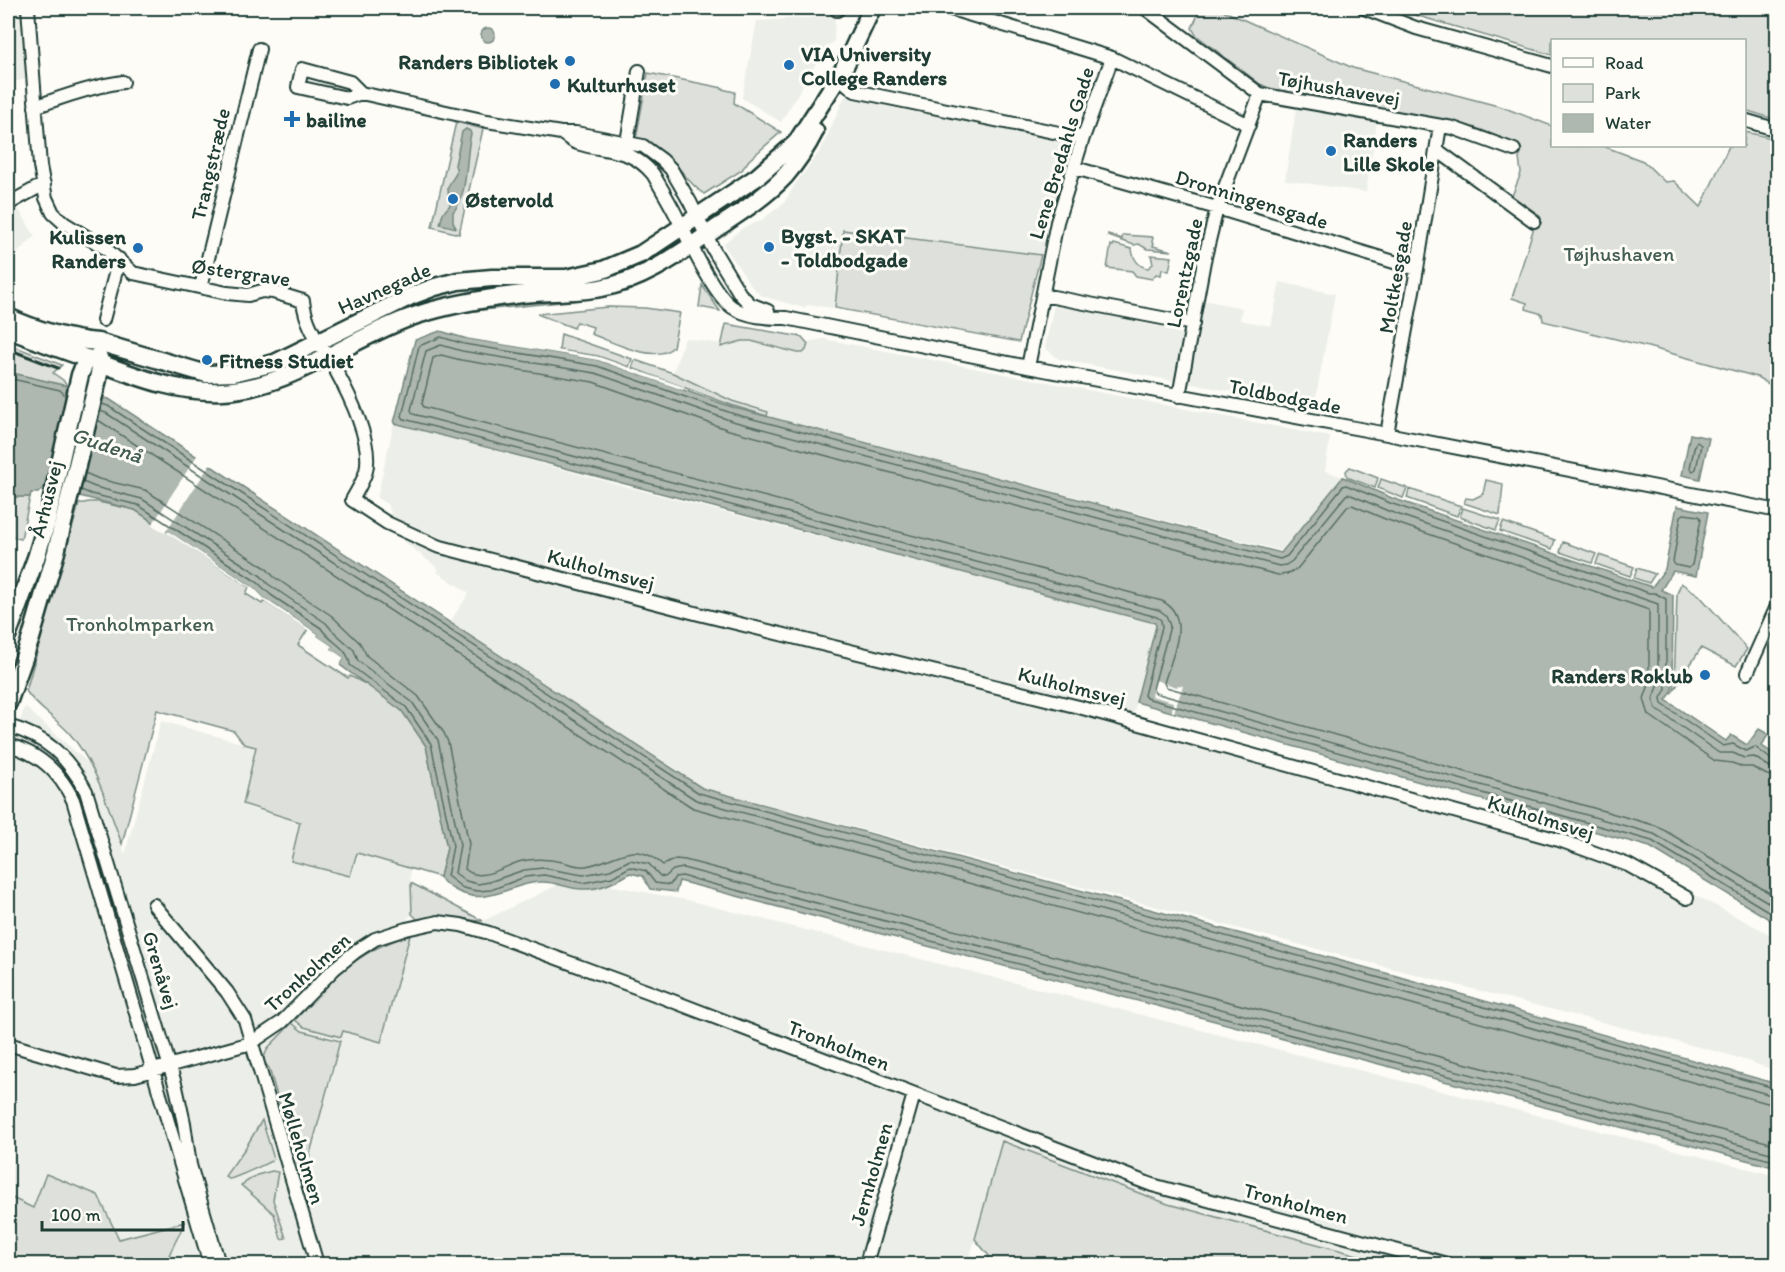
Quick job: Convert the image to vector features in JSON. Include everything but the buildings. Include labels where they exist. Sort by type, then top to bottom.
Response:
[{"type":"main road","points":[[846,80],[872,8]]},
{"type":"main road","name":"Havnegade","points":[[92,354],[167,386],[225,391],[281,378],[322,350],[411,296],[435,287],[458,281],[492,278],[566,278],[603,270],[641,254],[757,177],[784,155],[846,80]]},
{"type":"main road","name":"Havnegade","points":[[92,354],[110,354],[173,370],[207,374],[233,373],[322,350],[437,310],[514,295],[599,288],[627,281],[658,267],[763,196],[785,175],[808,146],[846,80]]},
{"type":"main road","points":[[8,317],[92,354]]},
{"type":"main road","points":[[8,329],[92,354]]},
{"type":"main road","name":"Århusvej","points":[[8,634],[36,558],[77,390],[92,354]]},
{"type":"main road","name":"Århusvej","points":[[8,703],[45,594],[71,494],[94,394],[92,354]]},
{"type":"street","name":"Østergrave","points":[[28,8],[35,106],[44,184],[46,198],[53,213],[63,223],[105,248],[133,273],[241,295],[273,292],[303,301],[309,326],[322,350]]},
{"type":"street","points":[[948,8],[976,11],[1112,58],[1249,125]]},
{"type":"street","name":"Tøjhushavevej","points":[[1145,8],[1260,94],[1453,128],[1514,150]]},
{"type":"street","points":[[1364,8],[1416,28],[1551,66]]},
{"type":"street","name":"Trangstræde","points":[[201,287],[259,50]]},
{"type":"street","name":"Lene Bredahls Gade","points":[[1028,367],[1057,222],[1083,138],[1112,58]]},
{"type":"street","points":[[361,93],[487,121],[561,133],[576,133],[626,147],[639,71]]},
{"type":"street","points":[[846,80],[1083,138]]},
{"type":"street","points":[[35,106],[69,94],[123,82]]},
{"type":"street","name":"Lorentzgade","points":[[1179,396],[1204,261],[1217,208],[1260,94]]},
{"type":"street","points":[[1746,121],[1778,130]]},
{"type":"street","name":"Moltkesgade","points":[[1387,434],[1440,126]]},
{"type":"street","name":"Toldbodgade","points":[[626,147],[643,147],[671,169],[733,285],[744,300],[756,308],[786,318],[1028,367],[1387,434],[1778,511]]},
{"type":"street","name":"Toldbodgade","points":[[626,147],[653,174],[721,296],[733,307],[750,314],[766,318],[786,318]]},
{"type":"street","points":[[1437,150],[1534,221]]},
{"type":"street","name":"Dronningensgade","points":[[1075,168],[1217,208],[1417,269]]},
{"type":"street","points":[[8,204],[44,184]]},
{"type":"street","points":[[103,320],[119,259]]},
{"type":"street","points":[[1043,296],[1193,324]]},
{"type":"street","name":"Kulholmsvej","points":[[322,350],[334,368],[366,439],[368,453],[366,470],[352,500],[387,523],[437,546],[699,615],[1079,707],[1551,838],[1628,865],[1687,898]]},
{"type":"street","points":[[1747,673],[1778,604]]},
{"type":"street","name":"Grenåvej","points":[[8,726],[24,730],[64,756],[86,791],[163,1068],[210,1264]]},
{"type":"street","name":"Grenåvej","points":[[8,745],[47,763],[66,784],[163,1068]]},
{"type":"street","name":"Tronholmen","points":[[154,905],[226,992],[244,1020],[251,1043]]},
{"type":"street","name":"Tronholmen","points":[[8,1044],[116,1076],[135,1075],[163,1068],[251,1043],[282,1022],[335,968],[375,939],[438,922],[461,925],[489,933],[1152,1185],[1447,1264]]},
{"type":"street","name":"Mølleholmen","points":[[251,1043],[317,1264]]},
{"type":"street","points":[[163,1068],[174,1099],[180,1104],[190,1165],[219,1264]]},
{"type":"street","name":"Jernholmen","points":[[866,1264],[914,1094]]},
{"type":"shaded area","points":[[8,8],[22,8],[27,79],[8,83]]},
{"type":"shaded area","points":[[835,16],[834,41],[827,45],[781,122],[742,98],[757,21]]},
{"type":"shaded area","points":[[845,96],[1069,140],[1073,148],[1041,255],[843,230],[835,308],[808,305],[804,308],[762,296],[752,287],[723,244],[744,227],[760,221],[784,203],[821,150]]},
{"type":"shaded area","name":"Randers Lille Skole","points":[[1296,109],[1377,122],[1366,192],[1285,180]]},
{"type":"shaded area","points":[[8,191],[35,236],[8,262]]},
{"type":"shaded area","points":[[1280,282],[1335,294],[1314,407],[1187,383],[1203,300],[1242,308],[1240,320],[1271,326]]},
{"type":"shaded area","points":[[1054,305],[1173,329],[1182,335],[1174,381],[1059,359],[1045,348]]},
{"type":"shaded area","points":[[685,338],[721,344],[742,338],[805,342],[824,339],[1330,437],[1325,471],[1343,477],[1282,551],[767,416],[767,412],[732,401],[673,373]]},
{"type":"shaded area","points":[[394,423],[608,482],[1155,623],[1133,715],[1559,833],[1632,862],[1777,938],[1777,1071],[1726,1054],[701,787],[450,622],[469,593],[437,572],[439,569],[383,525],[391,512],[387,504],[377,498]]},
{"type":"shaded area","points":[[25,707],[94,768],[125,854],[161,721],[256,747],[243,804],[300,822],[291,861],[350,876],[357,853],[410,867],[412,914],[403,924],[427,917],[483,921],[572,878],[691,901],[1777,1176],[1777,1264],[1391,1264],[1168,1204],[1003,1141],[968,1264],[8,1264],[8,754]]},
{"type":"green space","name":"Tøjhushaven","points":[[1201,8],[1217,8],[1353,68],[1502,107],[1551,126],[1551,147],[1606,147],[1643,161],[1665,182],[1674,181],[1701,207],[1729,147],[1746,147],[1746,132],[1777,139],[1777,389],[1757,377],[1543,321],[1542,314],[1526,309],[1527,303],[1512,298],[1538,214],[1512,196],[1521,173],[1519,158],[1522,150],[1491,133],[1458,123],[1271,89],[1260,84],[1196,35],[1192,28]]},
{"type":"green space","points":[[1391,8],[1777,8],[1777,120],[1746,110],[1746,39],[1551,39],[1551,55]]},
{"type":"green space","points":[[648,73],[735,92],[734,103],[781,132],[749,160],[742,170],[704,194],[673,161],[653,146],[636,139]]},
{"type":"green space","points":[[456,122],[483,129],[459,234],[432,227]]},
{"type":"green space","points":[[843,230],[1041,255],[1019,342],[835,308]]},
{"type":"green space","points":[[1108,234],[1122,239],[1123,235],[1153,237],[1153,246],[1172,251],[1147,249],[1139,244],[1134,245],[1108,236]]},
{"type":"green space","points":[[1111,245],[1132,249],[1137,262],[1148,268],[1153,264],[1151,255],[1172,257],[1169,271],[1162,269],[1161,275],[1156,274],[1152,279],[1136,276],[1132,271],[1107,268]]},
{"type":"green space","points":[[702,285],[720,311],[699,307]]},
{"type":"green space","points":[[571,296],[600,298],[455,313],[469,307]]},
{"type":"green space","points":[[608,307],[645,308],[680,313],[673,347],[656,354],[645,353],[591,334],[593,327],[577,322],[574,328],[537,314]]},
{"type":"green space","points":[[726,324],[802,337],[808,344],[803,353],[751,341],[721,347]]},
{"type":"green space","points":[[561,334],[632,359],[629,367],[598,356],[559,350]]},
{"type":"green space","points":[[8,344],[62,365],[53,373],[67,386],[8,372]]},
{"type":"green space","points":[[635,360],[673,373],[732,401],[768,412],[767,416],[632,368]]},
{"type":"green space","points":[[1350,467],[1378,478],[1375,488],[1347,477],[1346,471]]},
{"type":"green space","points":[[1381,479],[1407,488],[1403,498],[1378,488]]},
{"type":"green space","points":[[1486,480],[1503,484],[1500,515],[1464,503],[1466,498],[1473,499],[1483,494]]},
{"type":"green space","points":[[1409,489],[1461,506],[1457,516],[1407,498]]},
{"type":"green space","points":[[8,497],[30,497],[21,539],[8,536]]},
{"type":"green space","name":"Tronholmparken","points":[[89,502],[135,510],[249,587],[246,594],[262,604],[264,601],[308,629],[298,645],[348,678],[350,676],[375,689],[402,711],[426,746],[447,848],[440,877],[357,853],[350,876],[291,861],[300,822],[243,804],[256,747],[244,744],[234,731],[157,710],[122,844],[100,786],[79,746],[65,728],[36,703],[26,691],[79,504]]},
{"type":"green space","points":[[1463,508],[1500,520],[1496,530],[1460,517]]},
{"type":"green space","points":[[1503,522],[1555,540],[1552,549],[1500,531]]},
{"type":"green space","points":[[1563,542],[1596,554],[1592,563],[1560,552]]},
{"type":"green space","points":[[1599,555],[1634,567],[1630,576],[1596,564]]},
{"type":"green space","points":[[1637,568],[1655,574],[1649,583],[1634,578]]},
{"type":"green space","points":[[1681,583],[1699,595],[1747,649],[1736,666],[1701,648],[1674,690],[1677,594]]},
{"type":"green space","points":[[411,883],[483,921],[427,917],[418,920],[412,914]]},
{"type":"green space","points":[[410,935],[381,1042],[343,1031],[341,1037],[304,1027],[295,1020],[332,980],[353,963],[379,947]]},
{"type":"green space","points":[[292,1023],[302,1031],[340,1041],[306,1169],[294,1167],[295,1158],[269,1068],[263,1061],[267,1049]]},
{"type":"green space","points":[[262,1120],[274,1159],[229,1179],[225,1176]]},
{"type":"green space","points":[[1002,1141],[1168,1204],[1391,1264],[986,1264],[989,1256],[975,1239]]},
{"type":"green space","points":[[272,1171],[278,1172],[273,1200],[286,1238],[281,1239],[274,1214],[241,1185],[257,1175]]},
{"type":"green space","points":[[46,1174],[98,1195],[119,1239],[185,1222],[168,1257],[161,1264],[8,1264],[8,1196],[33,1208]]},
{"type":"water","points":[[488,28],[493,30],[495,35],[493,40],[488,42],[483,40],[481,35],[483,30]]},
{"type":"water","points":[[466,129],[471,134],[462,196],[453,212],[453,222],[456,228],[440,224],[443,213],[450,205],[448,189],[456,172],[455,165],[462,132]]},
{"type":"water","points":[[440,331],[464,338],[598,360],[735,408],[1281,553],[1343,477],[1392,498],[1652,587],[1665,569],[1677,506],[1708,512],[1696,576],[1673,571],[1661,590],[1673,595],[1672,692],[1666,700],[1726,741],[1731,735],[1747,745],[1759,729],[1768,734],[1762,746],[1777,756],[1777,924],[1650,847],[1136,702],[1155,623],[394,423],[415,340]]},
{"type":"water","name":"Gudenå","points":[[8,372],[67,386],[67,390],[109,399],[702,788],[1393,975],[1777,1084],[1777,1168],[679,881],[676,892],[650,889],[643,876],[630,873],[607,885],[588,889],[541,882],[529,883],[487,896],[476,896],[453,889],[440,877],[447,848],[426,746],[402,711],[340,665],[344,658],[330,649],[332,646],[265,599],[254,588],[135,510],[44,487],[38,493],[31,493],[30,497],[8,497]]},
{"type":"water","points":[[1690,434],[1709,438],[1700,479],[1682,475]]},
{"type":"pier","points":[[467,335],[599,357],[684,387],[683,390],[598,360],[466,338]]},
{"type":"pier","points":[[198,454],[211,463],[165,533],[152,525]]},
{"type":"pier","points":[[168,531],[318,634],[317,636],[332,646],[331,649],[344,658],[338,668],[340,659],[314,638],[314,634],[263,601],[249,587],[167,533]]},
{"type":"pier","points":[[1155,680],[1177,687],[1178,685],[1183,686],[1174,712],[1172,712],[1173,702],[1151,696]]},
{"type":"railway","points":[[8,349],[58,368]]},
{"type":"place","name":"Randers Bibliotek","points":[[570,61]]},
{"type":"place","name":"VIA University College Randers","points":[[789,65]]},
{"type":"place","name":"Kulturhuset","points":[[555,84]]},
{"type":"place","name":"bailine","points":[[292,119]]},
{"type":"place","name":"Randers Lille Skole","points":[[1331,151]]},
{"type":"place","name":"Østervold","points":[[453,199]]},
{"type":"place","name":"Bygst. - SKAT - Toldbodgade","points":[[769,247]]},
{"type":"place","name":"Kulissen Randers","points":[[138,248]]},
{"type":"place","name":"Fitness Studiet","points":[[207,360]]},
{"type":"place","name":"Randers Roklub","points":[[1705,675]]}]
